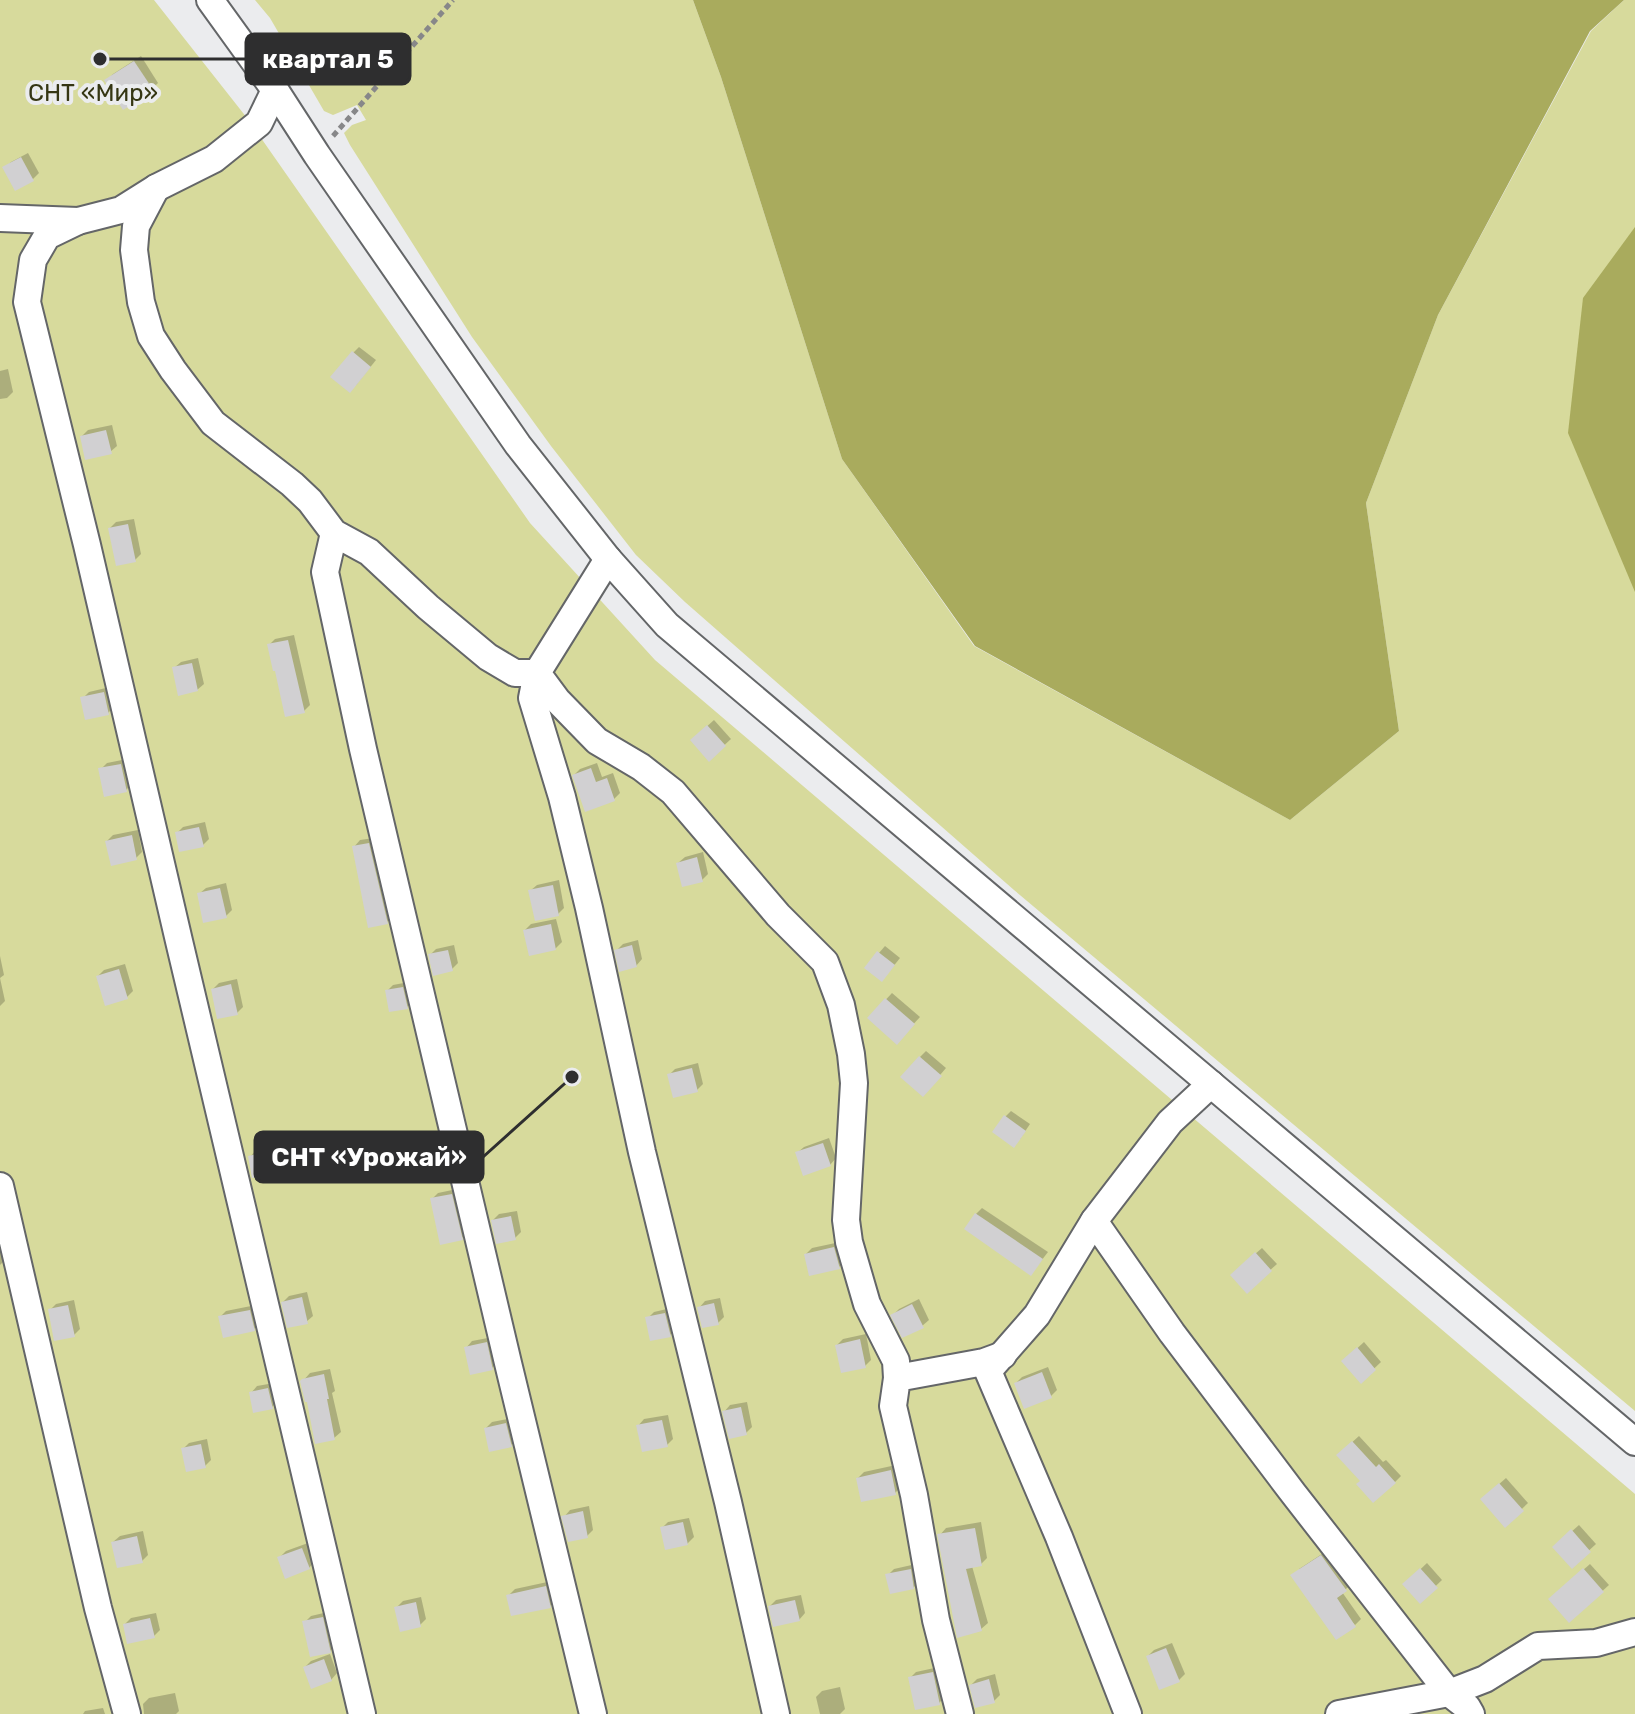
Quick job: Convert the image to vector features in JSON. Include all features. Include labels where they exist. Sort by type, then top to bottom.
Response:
[{"type":"street","points":[[210,0],[518,445],[608,559],[667,625],[1635,1442]]},
{"type":"street","points":[[275,90],[259,123],[214,159],[156,188],[121,210],[78,221],[47,236],[33,260],[27,302],[362,1714]]},
{"type":"street","points":[[156,188],[136,226],[134,250],[141,302],[151,336],[213,423],[292,484],[310,501],[334,533],[369,552],[488,657],[515,673],[537,673]]},
{"type":"street","points":[[0,218],[78,221]]},
{"type":"street","points":[[334,533],[325,572],[360,734],[593,1714]]},
{"type":"street","points":[[608,559],[537,673],[532,698],[562,797],[589,908],[642,1152],[728,1502],[776,1714]]},
{"type":"street","points":[[537,673],[557,700],[597,741],[641,767],[673,792],[778,915],[825,962],[841,1005],[854,1083],[846,1220],[849,1242],[867,1304],[896,1361],[893,1406],[914,1495],[936,1620],[960,1714]]},
{"type":"street","points":[[1128,1714],[1059,1537],[988,1371],[1037,1315],[1094,1221],[1170,1122],[1211,1084]]},
{"type":"street","points":[[0,1186],[98,1608],[127,1714]]},
{"type":"street","points":[[1094,1221],[1172,1333],[1293,1493],[1449,1693],[1471,1714]]},
{"type":"street","points":[[897,1378],[984,1362],[1003,1355]]},
{"type":"street","points":[[1339,1714],[1449,1693],[1485,1679],[1538,1646],[1596,1643],[1635,1632]]},
{"type":"path","points":[[317,155],[452,1]]},
{"type":"green space","name":"СНТ «Мир»","points":[[0,0],[154,0],[247,118],[530,523],[655,660],[1635,1494],[1635,1714],[0,1714]]},
{"type":"green space","points":[[255,0],[693,0],[721,77],[842,459],[974,646],[1290,820],[1399,731],[1366,503],[1438,315],[1591,31],[1624,0],[1635,0],[1635,1411],[1014,890],[685,602],[636,555],[472,337],[350,145],[344,133],[352,125],[366,120],[357,105],[333,115],[324,111],[270,18]]},
{"type":"green space","points":[[693,0],[1624,0],[1590,31],[1438,315],[1366,503],[1399,731],[1290,820],[975,646],[842,459],[721,77]]},
{"type":"green space","points":[[1635,227],[1635,592],[1568,433],[1583,298]]},
{"type":"building","points":[[134,61],[154,91],[123,110],[104,80]]},
{"type":"building","points":[[21,157],[34,181],[15,191],[2,167]]},
{"type":"building","points":[[352,351],[371,367],[350,393],[330,377]]},
{"type":"building","points":[[106,430],[112,454],[85,460],[80,436]]},
{"type":"building","points":[[128,524],[136,562],[116,566],[108,528]]},
{"type":"building","points":[[288,640],[305,713],[285,717],[267,644]]},
{"type":"building","points":[[192,663],[198,691],[178,696],[172,667]]},
{"type":"building","points":[[104,692],[109,715],[85,720],[80,697]]},
{"type":"building","points":[[707,725],[726,746],[709,762],[690,740]]},
{"type":"building","points":[[121,764],[127,792],[104,797],[98,768]]},
{"type":"building","points":[[591,768],[596,782],[607,778],[615,801],[585,812],[572,775]]},
{"type":"building","points":[[199,827],[204,847],[179,852],[175,832]]},
{"type":"building","points":[[132,835],[137,860],[111,866],[105,841]]},
{"type":"building","points":[[369,843],[388,924],[368,928],[352,846]]},
{"type":"building","points":[[697,857],[703,882],[682,887],[676,863]]},
{"type":"building","points":[[553,885],[559,916],[535,921],[528,890]]},
{"type":"building","points":[[220,888],[227,918],[203,923],[197,893]]},
{"type":"building","points":[[551,924],[556,950],[529,956],[523,930]]},
{"type":"building","points":[[632,945],[637,967],[619,972],[614,950]]},
{"type":"building","points":[[448,950],[453,971],[433,976],[428,954]]},
{"type":"building","points":[[877,951],[895,965],[882,982],[864,968]]},
{"type":"building","points":[[119,969],[128,999],[105,1006],[96,976]]},
{"type":"building","points":[[231,984],[238,1015],[217,1019],[211,989]]},
{"type":"building","points":[[403,987],[408,1009],[389,1012],[385,990]]},
{"type":"building","points":[[885,998],[915,1024],[897,1045],[867,1018]]},
{"type":"building","points":[[919,1056],[942,1076],[923,1097],[900,1077]]},
{"type":"building","points":[[692,1068],[698,1092],[673,1098],[667,1074]]},
{"type":"building","points":[[1004,1115],[1026,1131],[1014,1148],[992,1132]]},
{"type":"building","points":[[823,1143],[831,1166],[803,1176],[795,1152]]},
{"type":"building","points":[[272,1151],[277,1173],[252,1178],[248,1156]]},
{"type":"building","points":[[452,1194],[463,1240],[440,1245],[430,1198]]},
{"type":"building","points":[[975,1213],[1043,1259],[1031,1276],[964,1229]]},
{"type":"building","points":[[511,1216],[516,1240],[496,1244],[491,1220]]},
{"type":"building","points":[[834,1247],[840,1269],[809,1276],[804,1254]]},
{"type":"building","points":[[1255,1252],[1272,1271],[1247,1294],[1230,1275]]},
{"type":"building","points":[[302,1297],[308,1324],[287,1328],[281,1302]]},
{"type":"building","points":[[714,1303],[719,1325],[702,1328],[697,1307]]},
{"type":"building","points":[[912,1304],[924,1328],[902,1338],[890,1315]]},
{"type":"building","points":[[68,1305],[75,1337],[54,1341],[48,1309]]},
{"type":"building","points":[[250,1310],[255,1331],[223,1338],[218,1316]]},
{"type":"building","points":[[665,1313],[671,1337],[650,1341],[645,1317]]},
{"type":"building","points":[[860,1339],[866,1368],[841,1373],[835,1345]]},
{"type":"building","points":[[487,1342],[493,1370],[470,1375],[464,1347]]},
{"type":"building","points":[[1357,1347],[1376,1370],[1361,1384],[1341,1361]]},
{"type":"building","points":[[1042,1372],[1052,1398],[1024,1409],[1014,1383]]},
{"type":"building","points":[[324,1374],[335,1440],[315,1444],[300,1381]]},
{"type":"building","points":[[268,1388],[273,1409],[253,1413],[249,1392]]},
{"type":"building","points":[[741,1407],[747,1435],[729,1439],[722,1411]]},
{"type":"building","points":[[662,1420],[668,1447],[642,1452],[636,1425]]},
{"type":"building","points":[[506,1423],[512,1447],[489,1452],[484,1428]]},
{"type":"building","points":[[1352,1441],[1396,1483],[1373,1503],[1356,1484],[1360,1481],[1336,1455]]},
{"type":"building","points":[[201,1444],[206,1468],[186,1472],[181,1448]]},
{"type":"building","points":[[891,1470],[896,1495],[861,1502],[856,1478]]},
{"type":"building","points":[[1499,1483],[1524,1511],[1505,1528],[1480,1499]]},
{"type":"building","points":[[583,1511],[588,1538],[568,1542],[561,1516]]},
{"type":"building","points":[[683,1522],[688,1545],[665,1550],[660,1527]]},
{"type":"building","points":[[975,1528],[982,1566],[966,1569],[982,1631],[957,1638],[937,1534]]},
{"type":"building","points":[[1571,1529],[1591,1552],[1572,1569],[1552,1547]]},
{"type":"building","points":[[137,1536],[143,1563],[117,1568],[111,1542]]},
{"type":"building","points":[[302,1548],[310,1569],[285,1579],[277,1557]]},
{"type":"building","points":[[1321,1555],[1347,1591],[1337,1598],[1356,1627],[1336,1640],[1290,1575]]},
{"type":"building","points":[[1420,1568],[1438,1588],[1420,1604],[1402,1584]]},
{"type":"building","points":[[1583,1568],[1604,1592],[1569,1623],[1548,1599]]},
{"type":"building","points":[[911,1569],[914,1589],[890,1594],[885,1574]]},
{"type":"building","points":[[546,1586],[551,1608],[511,1616],[506,1595]]},
{"type":"building","points":[[795,1600],[800,1621],[773,1627],[768,1606]]},
{"type":"building","points":[[416,1602],[421,1627],[400,1632],[394,1607]]},
{"type":"building","points":[[323,1617],[331,1653],[310,1657],[302,1621]]},
{"type":"building","points":[[150,1618],[155,1638],[127,1644],[123,1624]]},
{"type":"building","points":[[1166,1648],[1180,1682],[1159,1690],[1146,1656]]},
{"type":"building","points":[[324,1659],[332,1681],[311,1689],[303,1667]]},
{"type":"building","points":[[933,1672],[940,1705],[915,1710],[908,1677]]},
{"type":"building","points":[[989,1679],[995,1703],[975,1708],[969,1685]]},
{"type":"place","name":"квартал 5","points":[[100,59]]},
{"type":"place","name":"СНТ «Урожай»","points":[[572,1077]]}]
